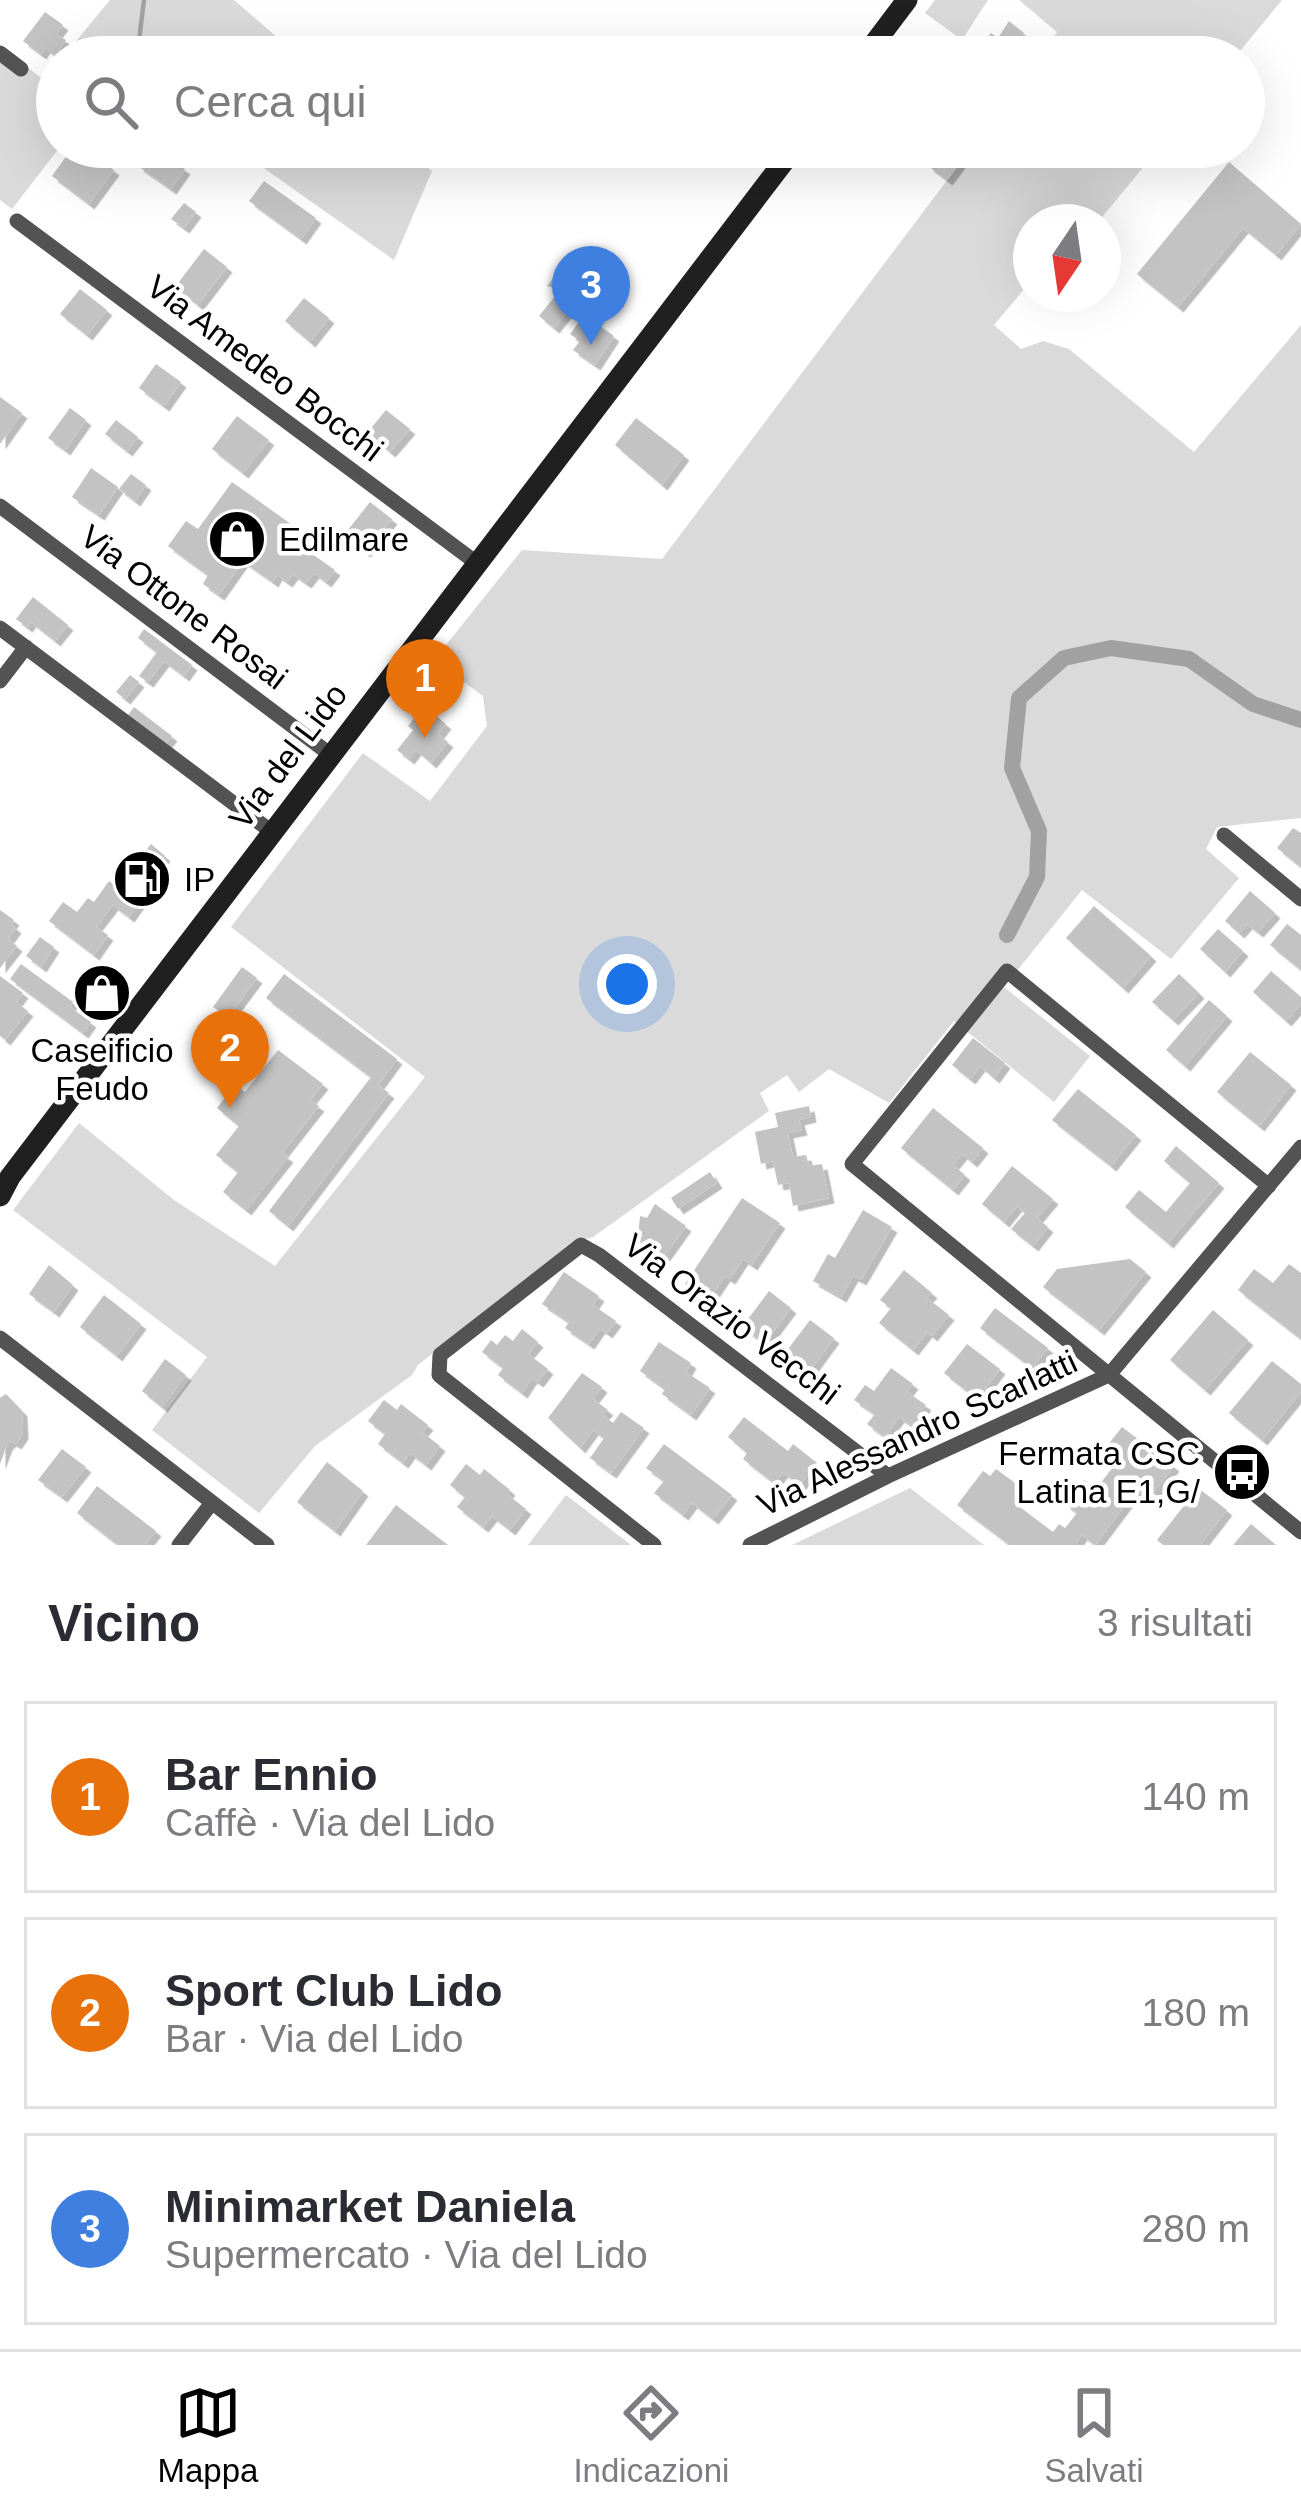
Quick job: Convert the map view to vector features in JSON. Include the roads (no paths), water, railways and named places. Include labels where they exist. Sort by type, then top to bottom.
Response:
[{"type":"main road","points":[[880,36],[907,0]]},
{"type":"main road","name":"Via del Lido","points":[[3,1187],[780,168]]},
{"type":"street","points":[[0,53],[21,69]]},
{"type":"street","name":"Via Amedeo Bocchi","points":[[17,221],[478,563]]},
{"type":"street","name":"Via Ottone Rosai","points":[[0,506],[331,755]]},
{"type":"street","points":[[0,628],[272,832]]},
{"type":"street","points":[[0,681],[26,647]]},
{"type":"street","points":[[1224,835],[1301,899]]},
{"type":"street","points":[[1269,1186],[1007,971],[852,1164],[1301,1532]]},
{"type":"street","points":[[1109,1375],[1301,1147]]},
{"type":"street","name":"Via Orazio Vecchi","points":[[654,1545],[440,1375],[440,1355],[580,1245],[888,1476]]},
{"type":"street","points":[[0,1338],[267,1545]]},
{"type":"street","name":"Via Alessandro Scarlatti","points":[[750,1545],[776,1539],[888,1476],[1109,1375]]},
{"type":"street","points":[[179,1545],[211,1504]]},
{"type":"waterway","points":[[140,36],[144,0]]},
{"type":"waterway","points":[[1007,935],[1037,877],[1039,831],[1012,768],[1019,698],[1064,658],[1111,648],[1189,659],[1253,704],[1301,720]]},
{"type":"place","name":"Minimarket Daniela","points":[[591,345]]},
{"type":"place","name":"Edilmare","points":[[237,539]]},
{"type":"place","name":"Bar Ennio","points":[[425,738]]},
{"type":"place","name":"IP","points":[[142,879]]},
{"type":"place","name":"Caseificio Feudo","points":[[102,993]]},
{"type":"place","name":"Sport Club Lido","points":[[230,1108]]},
{"type":"place","name":"Fermata CSC Latina E1,G/","points":[[1242,1472]]}]
